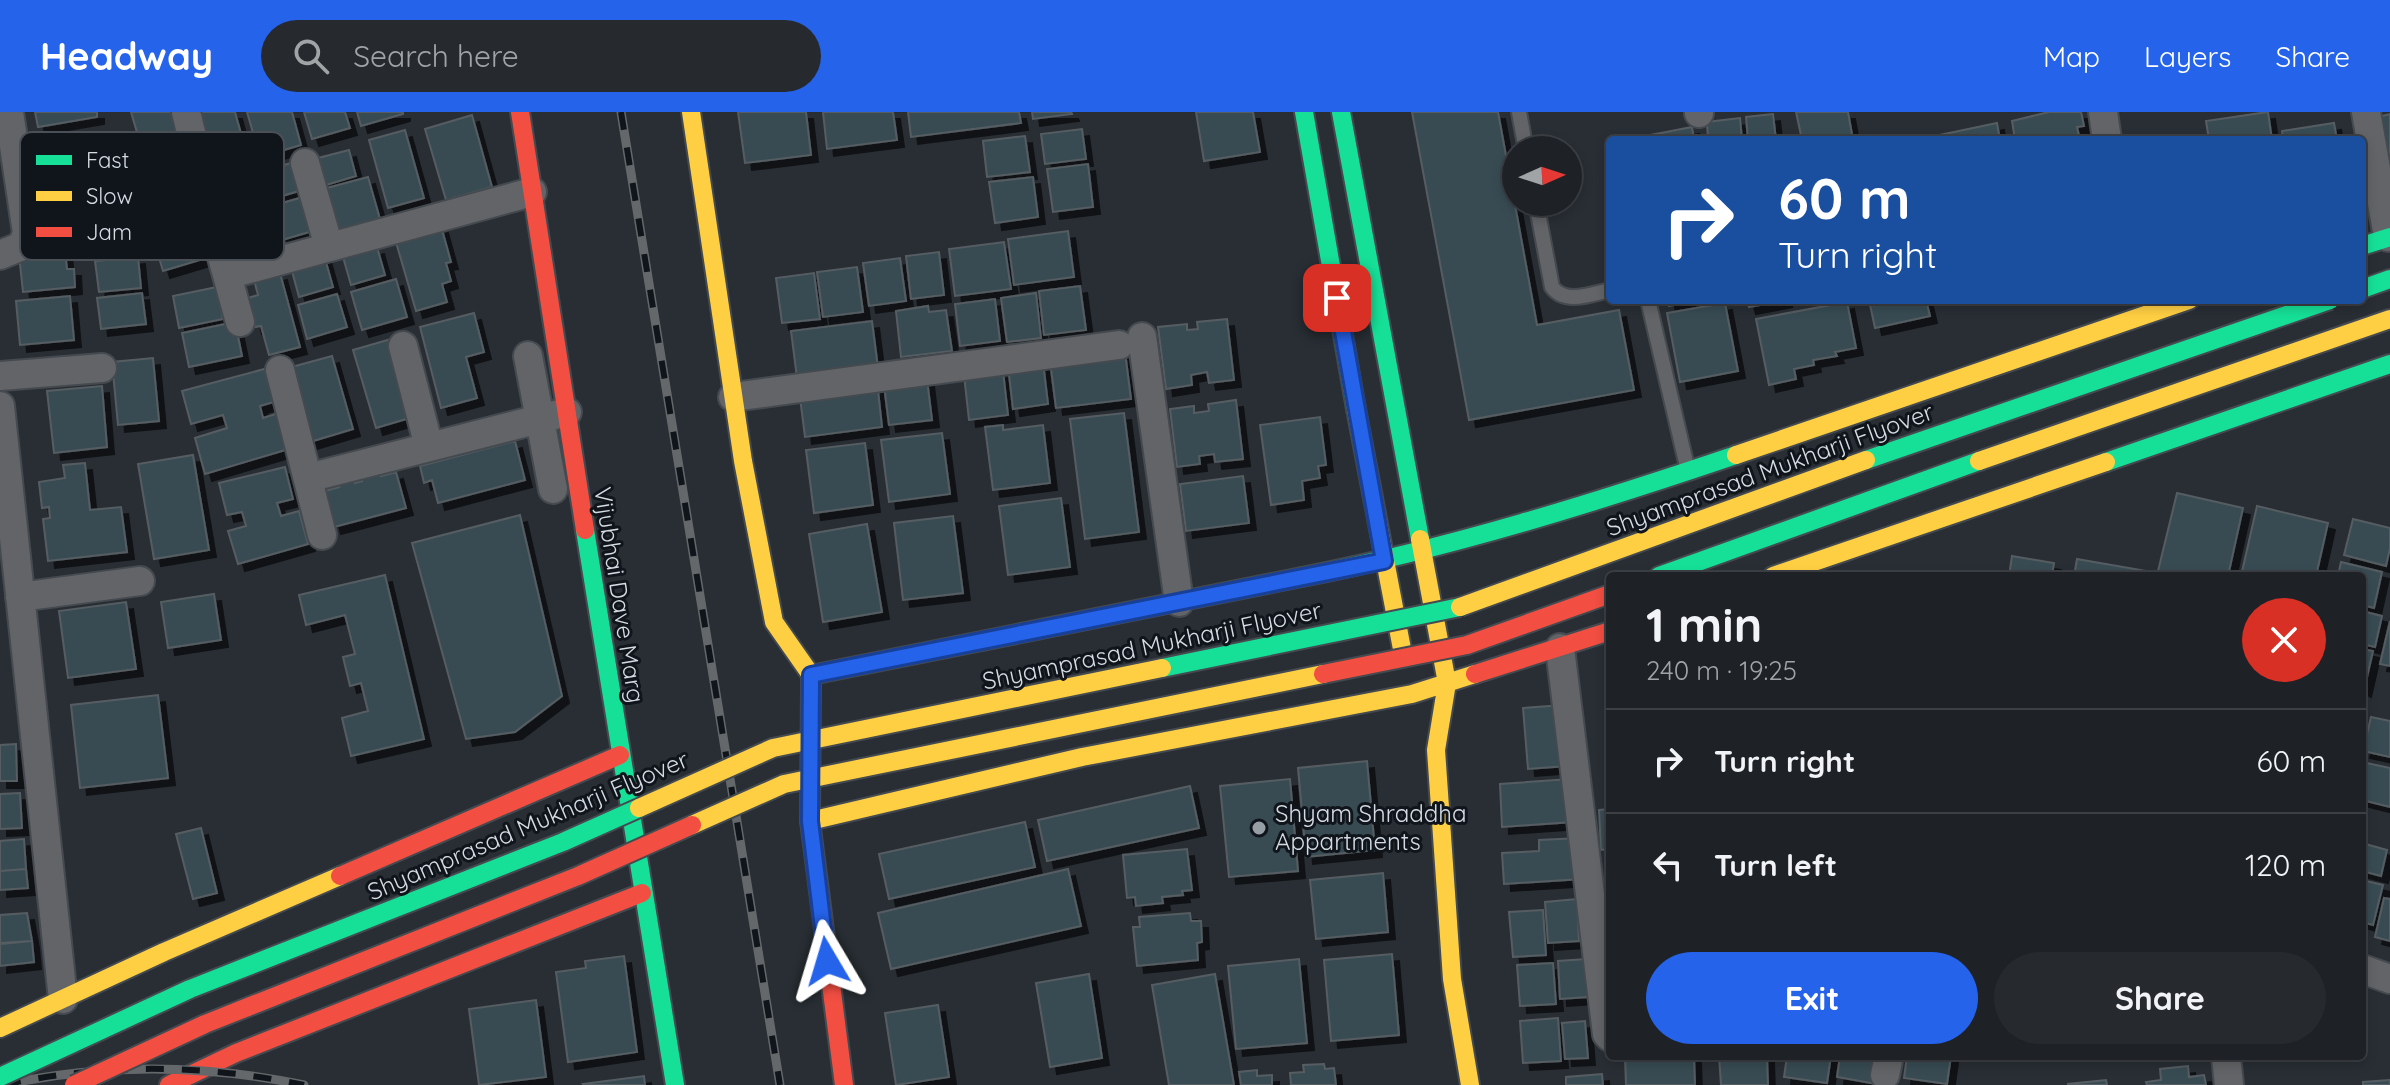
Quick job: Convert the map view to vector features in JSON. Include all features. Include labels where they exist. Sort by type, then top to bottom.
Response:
[{"type":"street","points":[[9,112],[20,186]]},
{"type":"street","points":[[186,112],[191,132]]},
{"type":"street","name":"Vijubhai Dave Marg","points":[[520,112],[532,192],[553,416],[620,755],[675,1085]]},
{"type":"street","points":[[691,112],[733,397],[774,622],[811,675],[810,821],[844,1085]]},
{"type":"street","points":[[1304,112],[1384,561],[1418,708],[1436,750]]},
{"type":"street","points":[[1341,112],[1447,683],[1436,750],[1452,979],[1470,1085]]},
{"type":"street","points":[[2103,112],[2106,136]]},
{"type":"street","points":[[2366,112],[2380,240]]},
{"type":"street","points":[[305,163],[329,247]]},
{"type":"street","points":[[284,259],[532,192]]},
{"type":"street","points":[[0,255],[20,247]]},
{"type":"street","points":[[223,260],[240,322]]},
{"type":"street","points":[[227,275],[282,260]]},
{"type":"street","points":[[2366,288],[2390,279]]},
{"type":"street","points":[[811,675],[1422,551],[1606,499],[1994,368],[2134,308],[2162,304]]},
{"type":"street","name":"Shyamprasad Mukharji Flyover","points":[[0,1077],[190,989],[563,842],[773,748],[1457,608],[1936,435],[2318,304]]},
{"type":"street","points":[[1670,572],[2390,319]]},
{"type":"street","points":[[733,397],[1130,341],[1179,602]]},
{"type":"street","points":[[403,346],[429,447]]},
{"type":"street","points":[[528,356],[553,416],[553,489]]},
{"type":"street","points":[[1785,572],[2390,364]]},
{"type":"street","points":[[0,376],[102,368]]},
{"type":"street","points":[[280,370],[322,535]]},
{"type":"street","points":[[0,406],[63,999]]},
{"type":"street","points":[[308,478],[553,416]]},
{"type":"street","points":[[20,597],[140,581]]},
{"type":"street","points":[[74,1085],[205,1024],[578,876],[784,784],[1467,645],[1606,595]]},
{"type":"street","points":[[810,821],[1082,757],[1418,708],[1447,683],[1606,632]]},
{"type":"street","points":[[1560,648],[1599,875],[1606,1014]]},
{"type":"street","points":[[0,1028],[164,952],[620,755]]},
{"type":"street","points":[[169,1085],[236,1053],[642,893]]},
{"type":"street","points":[[2366,970],[2390,979]]},
{"type":"street","points":[[2226,1060],[2229,1085]]},
{"type":"lane","points":[[1519,112],[1523,136]]},
{"type":"lane","points":[[1539,216],[1552,287],[1557,294],[1568,298],[1606,291]]},
{"type":"lane","points":[[1649,304],[1688,471]]},
{"type":"building","points":[[35,112],[97,112],[97,117],[38,127]]},
{"type":"building","points":[[131,112],[173,112],[179,132],[137,132]]},
{"type":"building","points":[[190,112],[235,112],[241,132],[195,132]]},
{"type":"building","points":[[247,112],[292,112],[301,145],[284,150],[284,132],[253,132]]},
{"type":"building","points":[[304,112],[345,112],[350,128],[312,139]]},
{"type":"building","points":[[357,112],[403,112],[403,114],[361,126]]},
{"type":"building","points":[[738,112],[806,112],[811,155],[745,163]]},
{"type":"building","points":[[823,112],[893,112],[897,140],[827,149]]},
{"type":"building","points":[[908,112],[1019,112],[1021,123],[911,137]]},
{"type":"building","points":[[1032,112],[1071,112],[1072,114],[1033,119]]},
{"type":"building","points":[[1196,112],[1253,112],[1260,152],[1204,161]]},
{"type":"building","points":[[1412,112],[1498,112],[1502,136],[1502,216],[1517,216],[1537,325],[1619,310],[1634,390],[1469,420]]},
{"type":"building","points":[[1796,112],[1848,112],[1852,136],[1801,136]]},
{"type":"building","points":[[2049,112],[2081,112],[2084,126],[2077,127],[2079,136],[2014,136],[2012,121]]},
{"type":"building","points":[[2268,112],[2271,136],[2208,136],[2206,121]]},
{"type":"building","points":[[1773,114],[1776,136],[1748,136],[1746,117]]},
{"type":"building","points":[[2390,114],[2390,167],[2385,168],[2374,118]]},
{"type":"building","points":[[472,115],[492,187],[446,200],[425,129]]},
{"type":"building","points":[[1740,118],[1742,136],[1708,136],[1707,122]]},
{"type":"building","points":[[1997,123],[1999,136],[1935,136]]},
{"type":"building","points":[[2334,123],[2336,136],[2283,136],[2282,131]]},
{"type":"building","points":[[1692,127],[1693,136],[1645,136]]},
{"type":"building","points":[[1082,129],[1086,159],[1045,164],[1041,134]]},
{"type":"building","points":[[405,130],[424,198],[388,208],[369,140]]},
{"type":"building","points":[[1025,136],[1030,172],[987,177],[983,141]]},
{"type":"building","points":[[349,150],[356,176],[326,185],[318,158]]},
{"type":"building","points":[[291,163],[299,191],[284,195],[284,165]]},
{"type":"building","points":[[1088,164],[1093,207],[1053,212],[1047,169]]},
{"type":"building","points":[[368,177],[380,219],[339,230],[327,188]]},
{"type":"building","points":[[1033,177],[1038,217],[995,223],[989,182]]},
{"type":"building","points":[[313,194],[323,228],[284,239],[284,202]]},
{"type":"building","points":[[441,226],[451,262],[446,263],[451,281],[442,284],[447,302],[416,311],[395,239]]},
{"type":"building","points":[[1068,231],[1074,277],[1014,285],[1008,239]]},
{"type":"building","points":[[1004,242],[1011,289],[955,296],[949,249]]},
{"type":"building","points":[[377,247],[385,275],[351,285],[343,257]]},
{"type":"building","points":[[939,252],[944,295],[911,299],[906,256]]},
{"type":"building","points":[[19,255],[20,260],[66,260],[67,269],[74,269],[75,287],[23,292]]},
{"type":"building","points":[[324,255],[333,287],[299,297],[290,264]]},
{"type":"building","points":[[900,258],[906,301],[869,306],[863,263]]},
{"type":"building","points":[[138,260],[141,288],[99,292],[95,261]]},
{"type":"building","points":[[160,260],[199,260],[163,271]]},
{"type":"building","points":[[857,267],[863,312],[823,317],[817,272]]},
{"type":"building","points":[[280,273],[300,347],[269,355],[261,326],[255,327],[248,298],[258,295],[254,280]]},
{"type":"building","points":[[814,273],[820,319],[782,323],[776,278]]},
{"type":"building","points":[[396,279],[407,317],[362,330],[351,292]]},
{"type":"building","points":[[1080,286],[1086,330],[1044,335],[1039,291]]},
{"type":"building","points":[[217,287],[223,319],[179,328],[173,296]]},
{"type":"building","points":[[142,293],[146,324],[101,329],[97,298]]},
{"type":"building","points":[[1036,293],[1041,338],[1007,342],[1001,298]]},
{"type":"building","points":[[337,294],[347,327],[307,339],[298,305]]},
{"type":"building","points":[[70,296],[74,340],[20,345],[16,301]]},
{"type":"building","points":[[995,299],[1000,341],[960,346],[955,304]]},
{"type":"building","points":[[1725,304],[1738,371],[1680,382],[1667,313]]},
{"type":"building","points":[[1847,304],[1856,348],[1835,352],[1837,356],[1813,360],[1814,365],[1794,369],[1796,379],[1769,385],[1756,319]]},
{"type":"building","points":[[1870,304],[1927,304],[1930,316],[1875,328]]},
{"type":"building","points":[[928,306],[929,312],[946,310],[952,351],[901,357],[896,311]]},
{"type":"building","points":[[474,313],[484,352],[466,357],[477,398],[441,408],[420,327]]},
{"type":"building","points":[[1227,319],[1234,380],[1209,383],[1207,372],[1191,375],[1192,385],[1166,389],[1158,327],[1187,324],[1187,330],[1198,329],[1197,322]]},
{"type":"building","points":[[872,321],[878,368],[797,378],[791,331]]},
{"type":"building","points":[[235,322],[242,356],[189,367],[182,333]]},
{"type":"building","points":[[391,339],[413,417],[376,428],[353,350]]},
{"type":"building","points":[[1125,352],[1131,399],[1056,408],[1050,361]]},
{"type":"building","points":[[332,356],[353,429],[310,442],[288,368]]},
{"type":"building","points":[[153,358],[159,421],[118,425],[112,362]]},
{"type":"building","points":[[1043,362],[1048,404],[1013,409],[1008,366]]},
{"type":"building","points":[[268,368],[277,401],[260,406],[263,418],[282,412],[292,448],[205,474],[195,438],[227,428],[223,415],[191,424],[182,391]]},
{"type":"building","points":[[926,371],[932,420],[889,425],[883,377]]},
{"type":"building","points":[[1003,371],[1008,415],[969,420],[964,375]]},
{"type":"building","points":[[877,381],[882,427],[805,437],[799,390]]},
{"type":"building","points":[[102,386],[107,447],[54,453],[47,391]]},
{"type":"building","points":[[1236,400],[1243,459],[1215,462],[1214,454],[1199,456],[1200,464],[1177,467],[1170,409],[1194,406],[1194,413],[1209,411],[1208,404]]},
{"type":"building","points":[[1124,413],[1139,532],[1085,539],[1070,419]]},
{"type":"building","points":[[1320,417],[1326,465],[1318,466],[1320,478],[1302,481],[1304,500],[1271,505],[1260,425]]},
{"type":"building","points":[[1003,425],[1003,430],[1043,425],[1050,483],[993,490],[985,427]]},
{"type":"building","points":[[942,433],[950,494],[889,502],[881,440]]},
{"type":"building","points":[[515,441],[525,480],[438,503],[432,480],[424,483],[420,466]]},
{"type":"building","points":[[865,443],[873,505],[814,513],[806,450]]},
{"type":"building","points":[[193,455],[209,550],[154,559],[138,464]]},
{"type":"building","points":[[85,463],[90,510],[121,507],[127,552],[48,561],[43,519],[50,518],[49,507],[42,508],[39,482],[65,478],[63,465]]},
{"type":"building","points":[[285,467],[293,499],[277,503],[281,516],[299,511],[308,544],[238,564],[228,531],[246,526],[242,512],[227,515],[219,483]]},
{"type":"building","points":[[379,469],[381,476],[396,472],[406,508],[334,527],[325,491],[339,487],[336,480],[353,475],[355,483],[362,481],[360,473]]},
{"type":"building","points":[[1243,476],[1249,523],[1186,531],[1180,484]]},
{"type":"building","points":[[2177,493],[2243,508],[2229,572],[2158,571]]},
{"type":"building","points":[[1061,498],[1070,567],[1008,575],[999,506]]},
{"type":"building","points":[[2257,506],[2328,523],[2317,572],[2242,572]]},
{"type":"building","points":[[520,515],[562,696],[515,732],[466,739],[412,543]]},
{"type":"building","points":[[953,516],[963,593],[903,600],[894,523]]},
{"type":"building","points":[[2353,519],[2390,528],[2386,566],[2344,555]]},
{"type":"building","points":[[867,524],[882,612],[823,622],[809,534]]},
{"type":"building","points":[[2012,556],[2054,563],[2053,572],[2010,572]]},
{"type":"building","points":[[2077,559],[2152,572],[2075,572]]},
{"type":"building","points":[[2341,562],[2382,572],[2374,608],[2366,606],[2366,572],[2339,572]]},
{"type":"building","points":[[385,575],[424,739],[351,756],[342,718],[368,711],[361,683],[350,686],[343,657],[355,654],[345,615],[306,625],[299,595]]},
{"type":"building","points":[[214,594],[221,640],[168,648],[161,602]]},
{"type":"building","points":[[126,602],[136,669],[68,678],[59,611]]},
{"type":"building","points":[[2366,612],[2382,616],[2375,647],[2366,645]]},
{"type":"building","points":[[2390,621],[2390,666],[2380,664]]},
{"type":"building","points":[[2366,650],[2373,651],[2366,681]]},
{"type":"building","points":[[158,695],[168,778],[80,788],[71,705]]},
{"type":"building","points":[[1563,705],[1567,766],[1528,769],[1523,708]]},
{"type":"building","points":[[2371,717],[2390,721],[2390,757],[2366,752]]},
{"type":"building","points":[[16,744],[17,781],[0,781],[0,745]]},
{"type":"building","points":[[1367,761],[1375,850],[1306,857],[1298,768]]},
{"type":"building","points":[[2366,763],[2390,768],[2390,807],[2366,801]]},
{"type":"building","name":"Shyam Shraddha Appartments","points":[[1290,779],[1298,871],[1229,877],[1220,786]]},
{"type":"building","points":[[1570,779],[1573,822],[1502,827],[1500,784]]},
{"type":"building","points":[[1190,786],[1199,828],[1047,861],[1038,820]]},
{"type":"building","points":[[20,793],[22,828],[0,829],[0,794]]},
{"type":"building","points":[[1606,809],[1606,849],[1601,850],[1599,810]]},
{"type":"building","points":[[1025,822],[1035,867],[889,899],[879,854]]},
{"type":"building","points":[[201,828],[217,893],[193,899],[176,834]]},
{"type":"building","points":[[1580,838],[1582,879],[1504,884],[1502,853],[1539,851],[1539,840]]},
{"type":"building","points":[[24,839],[26,869],[0,871],[0,841]]},
{"type":"building","points":[[2366,844],[2387,850],[2381,876],[2366,872]]},
{"type":"building","points":[[1187,849],[1192,890],[1182,891],[1183,895],[1162,897],[1163,903],[1136,906],[1135,897],[1127,898],[1123,855]]},
{"type":"building","points":[[26,869],[28,888],[0,890],[0,871]]},
{"type":"building","points":[[1068,869],[1081,926],[891,969],[878,913]]},
{"type":"building","points":[[1383,873],[1388,932],[1316,939],[1310,880]]},
{"type":"building","points":[[2366,881],[2383,885],[2373,925],[2366,923]]},
{"type":"building","points":[[2384,898],[2390,899],[2390,941],[2375,937]]},
{"type":"building","points":[[1577,899],[1579,941],[1548,943],[1545,902]]},
{"type":"building","points":[[1543,910],[1546,955],[1513,957],[1509,912]]},
{"type":"building","points":[[27,913],[32,941],[0,943],[0,915]]},
{"type":"building","points":[[1190,913],[1191,921],[1201,921],[1202,942],[1197,943],[1198,960],[1137,966],[1133,927],[1140,927],[1139,917]]},
{"type":"building","points":[[32,941],[34,962],[0,966],[0,944]]},
{"type":"building","points":[[1392,954],[1399,1035],[1331,1041],[1324,960]]},
{"type":"building","points":[[624,956],[637,1052],[568,1062],[556,972],[586,968],[585,961]]},
{"type":"building","points":[[1299,959],[1307,1043],[1236,1049],[1228,966]]},
{"type":"building","points":[[1586,959],[1588,997],[1560,999],[1558,961]]},
{"type":"building","points":[[1553,963],[1556,1004],[1520,1006],[1517,965]]},
{"type":"building","points":[[1089,974],[1102,1058],[1050,1067],[1036,983]]},
{"type":"building","points":[[1215,974],[1234,1085],[1169,1085],[1152,985]]},
{"type":"building","points":[[536,1000],[546,1077],[479,1085],[469,1009]]},
{"type":"building","points":[[938,1005],[949,1077],[896,1085],[885,1013]]},
{"type":"building","points":[[1558,1018],[1561,1061],[1523,1063],[1520,1021]]},
{"type":"building","points":[[1585,1021],[1588,1058],[1565,1059],[1562,1023]]},
{"type":"building","points":[[1625,1060],[1694,1060],[1695,1085],[1626,1085]]},
{"type":"building","points":[[1719,1060],[1767,1060],[1768,1085],[1721,1085]]},
{"type":"building","points":[[1786,1060],[1830,1060],[1827,1083],[1784,1077]]},
{"type":"building","points":[[1839,1060],[1886,1060],[1882,1085],[1837,1077]]},
{"type":"building","points":[[1906,1060],[1950,1060],[1947,1084],[1904,1078]]},
{"type":"building","points":[[1324,1064],[1325,1069],[1334,1068],[1336,1085],[1291,1085],[1290,1073],[1304,1072],[1303,1065]]},
{"type":"building","points":[[2188,1066],[2189,1077],[2204,1075],[2206,1085],[2147,1085],[2146,1082],[2161,1080],[2160,1069]]},
{"type":"building","points":[[1257,1070],[1257,1076],[1272,1075],[1272,1085],[1241,1085],[1239,1072]]},
{"type":"building","points":[[1602,1074],[1603,1085],[1566,1085],[1566,1077]]},
{"type":"building","points":[[644,1076],[645,1085],[583,1084]]},
{"type":"building","points":[[2106,1080],[2107,1085],[2068,1085],[2068,1084]]},
{"type":"building","points":[[2390,1080],[2390,1085],[2363,1085],[2363,1082]]},
{"type":"railway","points":[[621,112],[780,1085]]},
{"type":"railway","points":[[3,1085],[78,1073],[154,1069],[229,1073],[304,1085]]},
{"type":"traffic: fast","points":[[1304,112],[1356,409]]},
{"type":"traffic: fast","points":[[1341,112],[1420,539]]},
{"type":"traffic: fast","points":[[2366,245],[2390,237]]},
{"type":"traffic: fast","points":[[2366,288],[2390,279]]},
{"type":"traffic: fast","points":[[1866,460],[2318,304]]},
{"type":"traffic: fast","points":[[2106,462],[2390,364]]},
{"type":"traffic: fast","points":[[1302,577],[1521,523],[1736,455]]},
{"type":"traffic: fast","points":[[1670,572],[1979,461]]},
{"type":"traffic: fast","points":[[585,530],[675,1085]]},
{"type":"traffic: fast","points":[[1162,668],[1460,607]]},
{"type":"traffic: fast","points":[[0,1077],[190,989],[563,842],[639,808]]},
{"type":"traffic: slow","points":[[691,112],[743,461],[774,622],[811,675],[811,685]]},
{"type":"traffic: slow","points":[[1736,455],[2177,304]]},
{"type":"traffic: slow","points":[[1979,461],[2390,319]]},
{"type":"traffic: slow","points":[[1356,409],[1402,649]]},
{"type":"traffic: slow","points":[[1460,607],[1866,460]]},
{"type":"traffic: slow","points":[[1785,572],[2106,462]]},
{"type":"traffic: slow","points":[[1420,539],[1447,683],[1436,750],[1452,979],[1470,1085]]},
{"type":"traffic: slow","points":[[811,675],[1302,577]]},
{"type":"traffic: slow","points":[[639,808],[773,748],[1162,668]]},
{"type":"traffic: slow","points":[[692,825],[784,784],[1323,674]]},
{"type":"traffic: slow","points":[[810,821],[1082,757],[1412,694],[1475,674]]},
{"type":"traffic: slow","points":[[0,1028],[164,952],[340,876]]},
{"type":"traffic: jam","points":[[520,112],[585,530]]},
{"type":"traffic: jam","points":[[1323,674],[1467,645],[1606,595]]},
{"type":"traffic: jam","points":[[1475,674],[1606,632]]},
{"type":"traffic: jam","points":[[811,685],[810,821],[844,1085]]},
{"type":"traffic: jam","points":[[340,876],[620,755]]},
{"type":"traffic: jam","points":[[74,1085],[205,1024],[578,876],[692,825]]},
{"type":"traffic: jam","points":[[169,1085],[236,1053],[642,893]]},
{"type":"place","name":"Shyam Shraddha Appartments","points":[[1259,828]]},
{"type":"route","points":[[827,961],[810,821],[811,675],[1384,561],[1337,298]]}]
